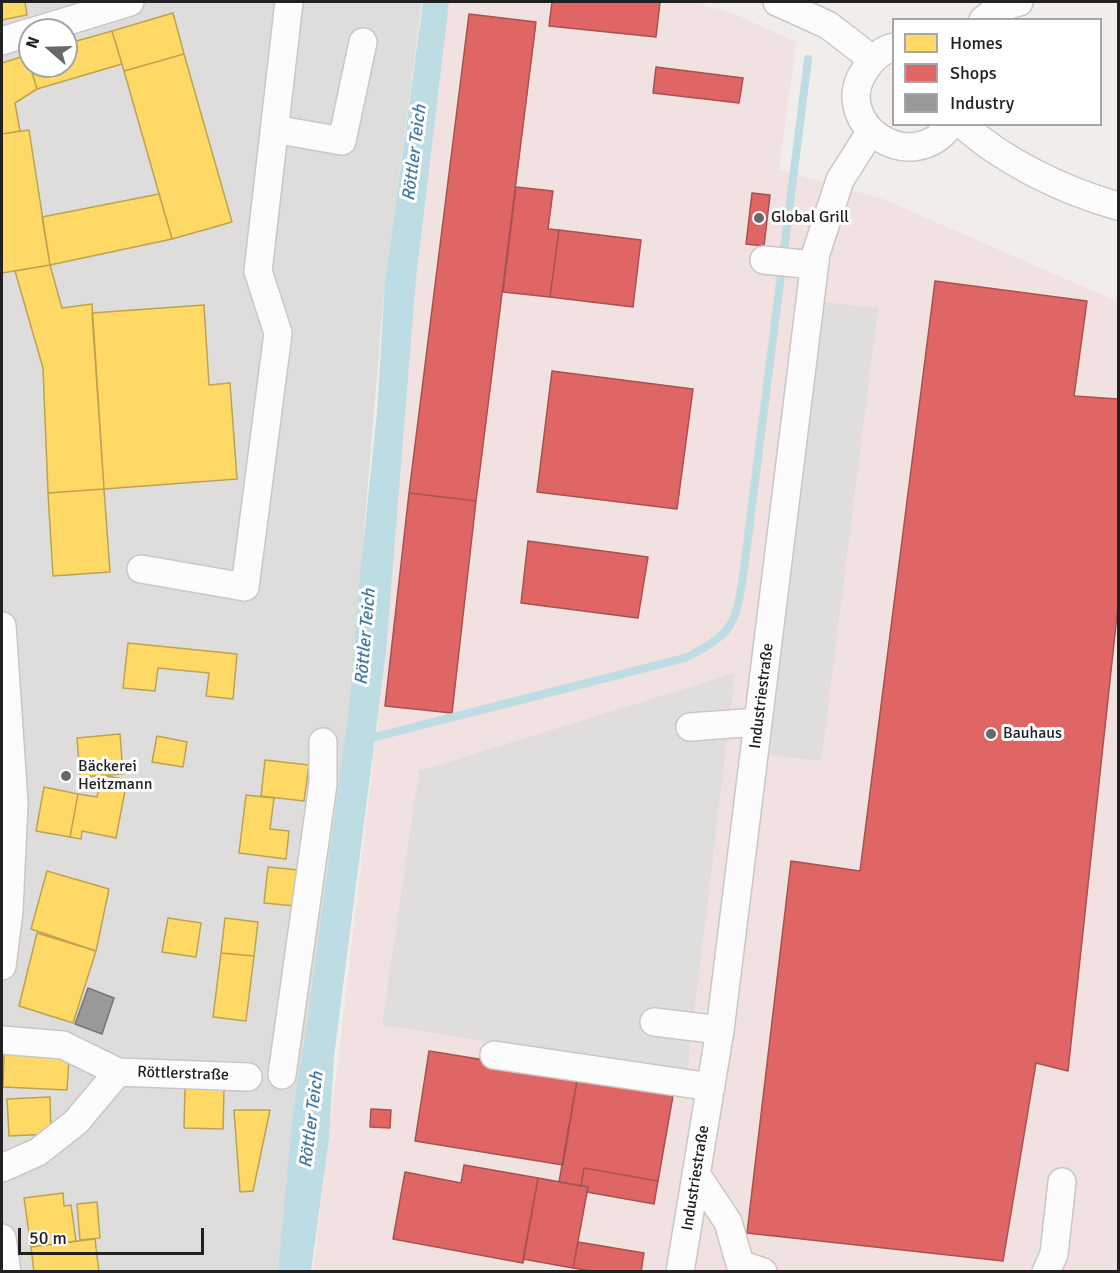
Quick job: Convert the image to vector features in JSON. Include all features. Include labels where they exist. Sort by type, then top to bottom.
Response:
[{"type":"street","points":[[77,18],[129,2]]},
{"type":"street","points":[[141,569],[245,587],[278,333],[258,271],[289,2]]},
{"type":"street","points":[[782,2],[883,53],[861,76],[856,95],[860,114],[871,131],[884,142],[899,147],[916,147],[932,142],[949,126]]},
{"type":"street","points":[[986,18],[997,9],[1019,2]]},
{"type":"street","points":[[2,41],[18,36]]},
{"type":"street","points":[[274,129],[342,141],[363,42]]},
{"type":"street","points":[[964,126],[976,137],[1063,186],[1119,206]]},
{"type":"street","name":"Industriestraße","points":[[680,1272],[720,1030],[758,722],[804,264],[853,156],[871,131]]},
{"type":"street","points":[[764,260],[804,264]]},
{"type":"street","points":[[2,626],[12,746],[13,856],[2,966]]},
{"type":"street","points":[[690,727],[758,722]]},
{"type":"street","points":[[282,1075],[322,784],[323,742]]},
{"type":"street","points":[[654,1022],[720,1030]]},
{"type":"street","name":"Röttlerstraße","points":[[2,1040],[63,1046],[118,1072],[248,1077]]},
{"type":"street","points":[[494,1055],[711,1087]]},
{"type":"street","name":"Röttlerstraße","points":[[2,1168],[38,1152],[76,1122],[118,1072]]},
{"type":"street","points":[[696,1174],[728,1222],[740,1264],[763,1272]]},
{"type":"street","points":[[1046,1272],[1054,1254],[1062,1182]]},
{"type":"street","points":[[2,1238],[7,1272]]},
{"type":"shaded area","points":[[2,2],[422,2],[385,282],[349,706],[279,1271],[2,1272]]},
{"type":"shaded area","points":[[448,2],[695,2],[734,14],[796,42],[779,170],[883,199],[1118,302],[1118,1271],[313,1272],[386,652],[416,279]]},
{"type":"shaded area","points":[[823,302],[878,308],[821,761],[766,755]]},
{"type":"shaded area","points":[[735,673],[687,1073],[382,1025],[419,771]]},
{"type":"water","name":"Röttler Teich","points":[[423,2],[449,2],[416,279],[386,652],[334,1056],[329,1138],[311,1271],[278,1271],[294,1104],[306,1032],[349,706],[377,413],[385,282]]},
{"type":"building: Homes","points":[[2,2],[25,2],[27,15],[2,20]]},
{"type":"building: Homes","points":[[173,13],[184,54],[124,71],[112,31]]},
{"type":"building: Homes","points":[[112,31],[122,64],[78,77],[78,41]]},
{"type":"building: Homes","points":[[184,54],[232,222],[172,239],[124,71]]},
{"type":"building: Homes","points":[[18,58],[18,78],[34,78],[37,89],[15,103],[20,131],[2,134],[2,63]]},
{"type":"building: Homes","points":[[34,78],[74,78],[37,89]]},
{"type":"building: Homes","points":[[29,130],[50,265],[2,273],[2,134]]},
{"type":"building: Homes","points":[[159,194],[172,239],[50,265],[42,217]]},
{"type":"building: Homes","points":[[50,265],[62,308],[92,304],[104,489],[48,493],[43,368],[15,271]]},
{"type":"building: Homes","points":[[204,305],[209,385],[230,383],[237,479],[104,489],[92,313]]},
{"type":"building: Homes","points":[[104,489],[110,572],[53,576],[48,493]]},
{"type":"building: Homes","points":[[128,643],[237,654],[233,699],[206,696],[209,673],[158,668],[155,691],[123,688]]},
{"type":"building: Homes","points":[[120,734],[123,774],[80,777],[77,738]]},
{"type":"building: Homes","points":[[157,736],[187,742],[183,767],[152,762]]},
{"type":"building: Homes","points":[[265,760],[309,765],[304,801],[261,796]]},
{"type":"building: Homes","points":[[102,775],[127,780],[116,838],[82,831],[81,839],[70,837],[78,794],[97,797]]},
{"type":"building: Homes","points":[[44,787],[78,794],[70,837],[36,831]]},
{"type":"building: Homes","points":[[246,795],[274,798],[270,829],[289,831],[286,859],[239,853]]},
{"type":"building: Homes","points":[[268,867],[299,870],[295,906],[264,903]]},
{"type":"building: Homes","points":[[47,871],[109,889],[96,951],[31,929]]},
{"type":"building: Homes","points":[[168,918],[201,923],[196,957],[162,952]]},
{"type":"building: Homes","points":[[225,918],[258,922],[254,956],[221,953]]},
{"type":"building: Homes","points":[[37,933],[96,951],[73,1023],[19,1006]]},
{"type":"building: Homes","points":[[221,953],[254,956],[246,1021],[213,1017]]},
{"type":"building: Homes","points":[[4,1054],[69,1057],[67,1090],[3,1087]]},
{"type":"building: Homes","points":[[185,1087],[224,1088],[223,1129],[184,1128]]},
{"type":"building: Homes","points":[[50,1097],[51,1134],[9,1136],[7,1099]]},
{"type":"building: Homes","points":[[234,1110],[270,1110],[253,1191],[240,1192]]},
{"type":"building: Homes","points":[[63,1193],[64,1206],[71,1205],[76,1241],[31,1247],[24,1198]]},
{"type":"building: Homes","points":[[97,1202],[100,1238],[80,1240],[77,1204]]},
{"type":"building: Homes","points":[[95,1239],[99,1272],[34,1272],[31,1247]]},
{"type":"building: Shops","points":[[552,2],[660,2],[656,37],[549,26]]},
{"type":"building: Shops","points":[[469,14],[536,22],[476,501],[409,493]]},
{"type":"building: Shops","points":[[656,67],[743,78],[739,103],[653,93]]},
{"type":"building: Shops","points":[[516,187],[553,191],[548,229],[559,230],[550,297],[503,292]]},
{"type":"building: Shops","points":[[752,193],[770,195],[764,246],[746,244]]},
{"type":"building: Shops","points":[[559,230],[641,240],[633,307],[550,297]]},
{"type":"building: Shops","name":"Bauhaus","points":[[935,281],[1087,301],[1074,396],[1118,399],[1118,606],[1068,1071],[1036,1063],[1003,1261],[747,1233],[791,861],[860,871]]},
{"type":"building: Shops","points":[[552,371],[693,389],[677,509],[537,492]]},
{"type":"building: Shops","points":[[409,493],[476,501],[452,713],[385,706]]},
{"type":"building: Shops","points":[[528,541],[648,557],[638,618],[521,603]]},
{"type":"building: Shops","points":[[429,1051],[578,1075],[563,1165],[415,1141]]},
{"type":"building: Shops","points":[[578,1075],[674,1090],[658,1181],[584,1168],[581,1186],[559,1182]]},
{"type":"building: Shops","points":[[371,1109],[391,1110],[390,1128],[370,1127]]},
{"type":"building: Shops","points":[[464,1165],[538,1178],[523,1263],[393,1239],[405,1172],[461,1183]]},
{"type":"building: Shops","points":[[584,1168],[658,1181],[654,1204],[587,1192],[588,1187],[581,1186]]},
{"type":"building: Shops","points":[[538,1178],[588,1187],[573,1268],[523,1259]]},
{"type":"building: Shops","points":[[578,1242],[644,1253],[641,1272],[597,1272],[573,1268]]},
{"type":"building: Industry","points":[[88,988],[114,998],[102,1034],[75,1024]]},
{"type":"waterway","points":[[367,739],[685,658],[715,641],[731,624],[739,602],[744,569],[808,59]]},
{"type":"place","name":"Global Grill","points":[[759,218]]},
{"type":"place","name":"Bauhaus","points":[[991,734]]},
{"type":"place","name":"Bäckerei Heitzmann","points":[[66,776]]}]
